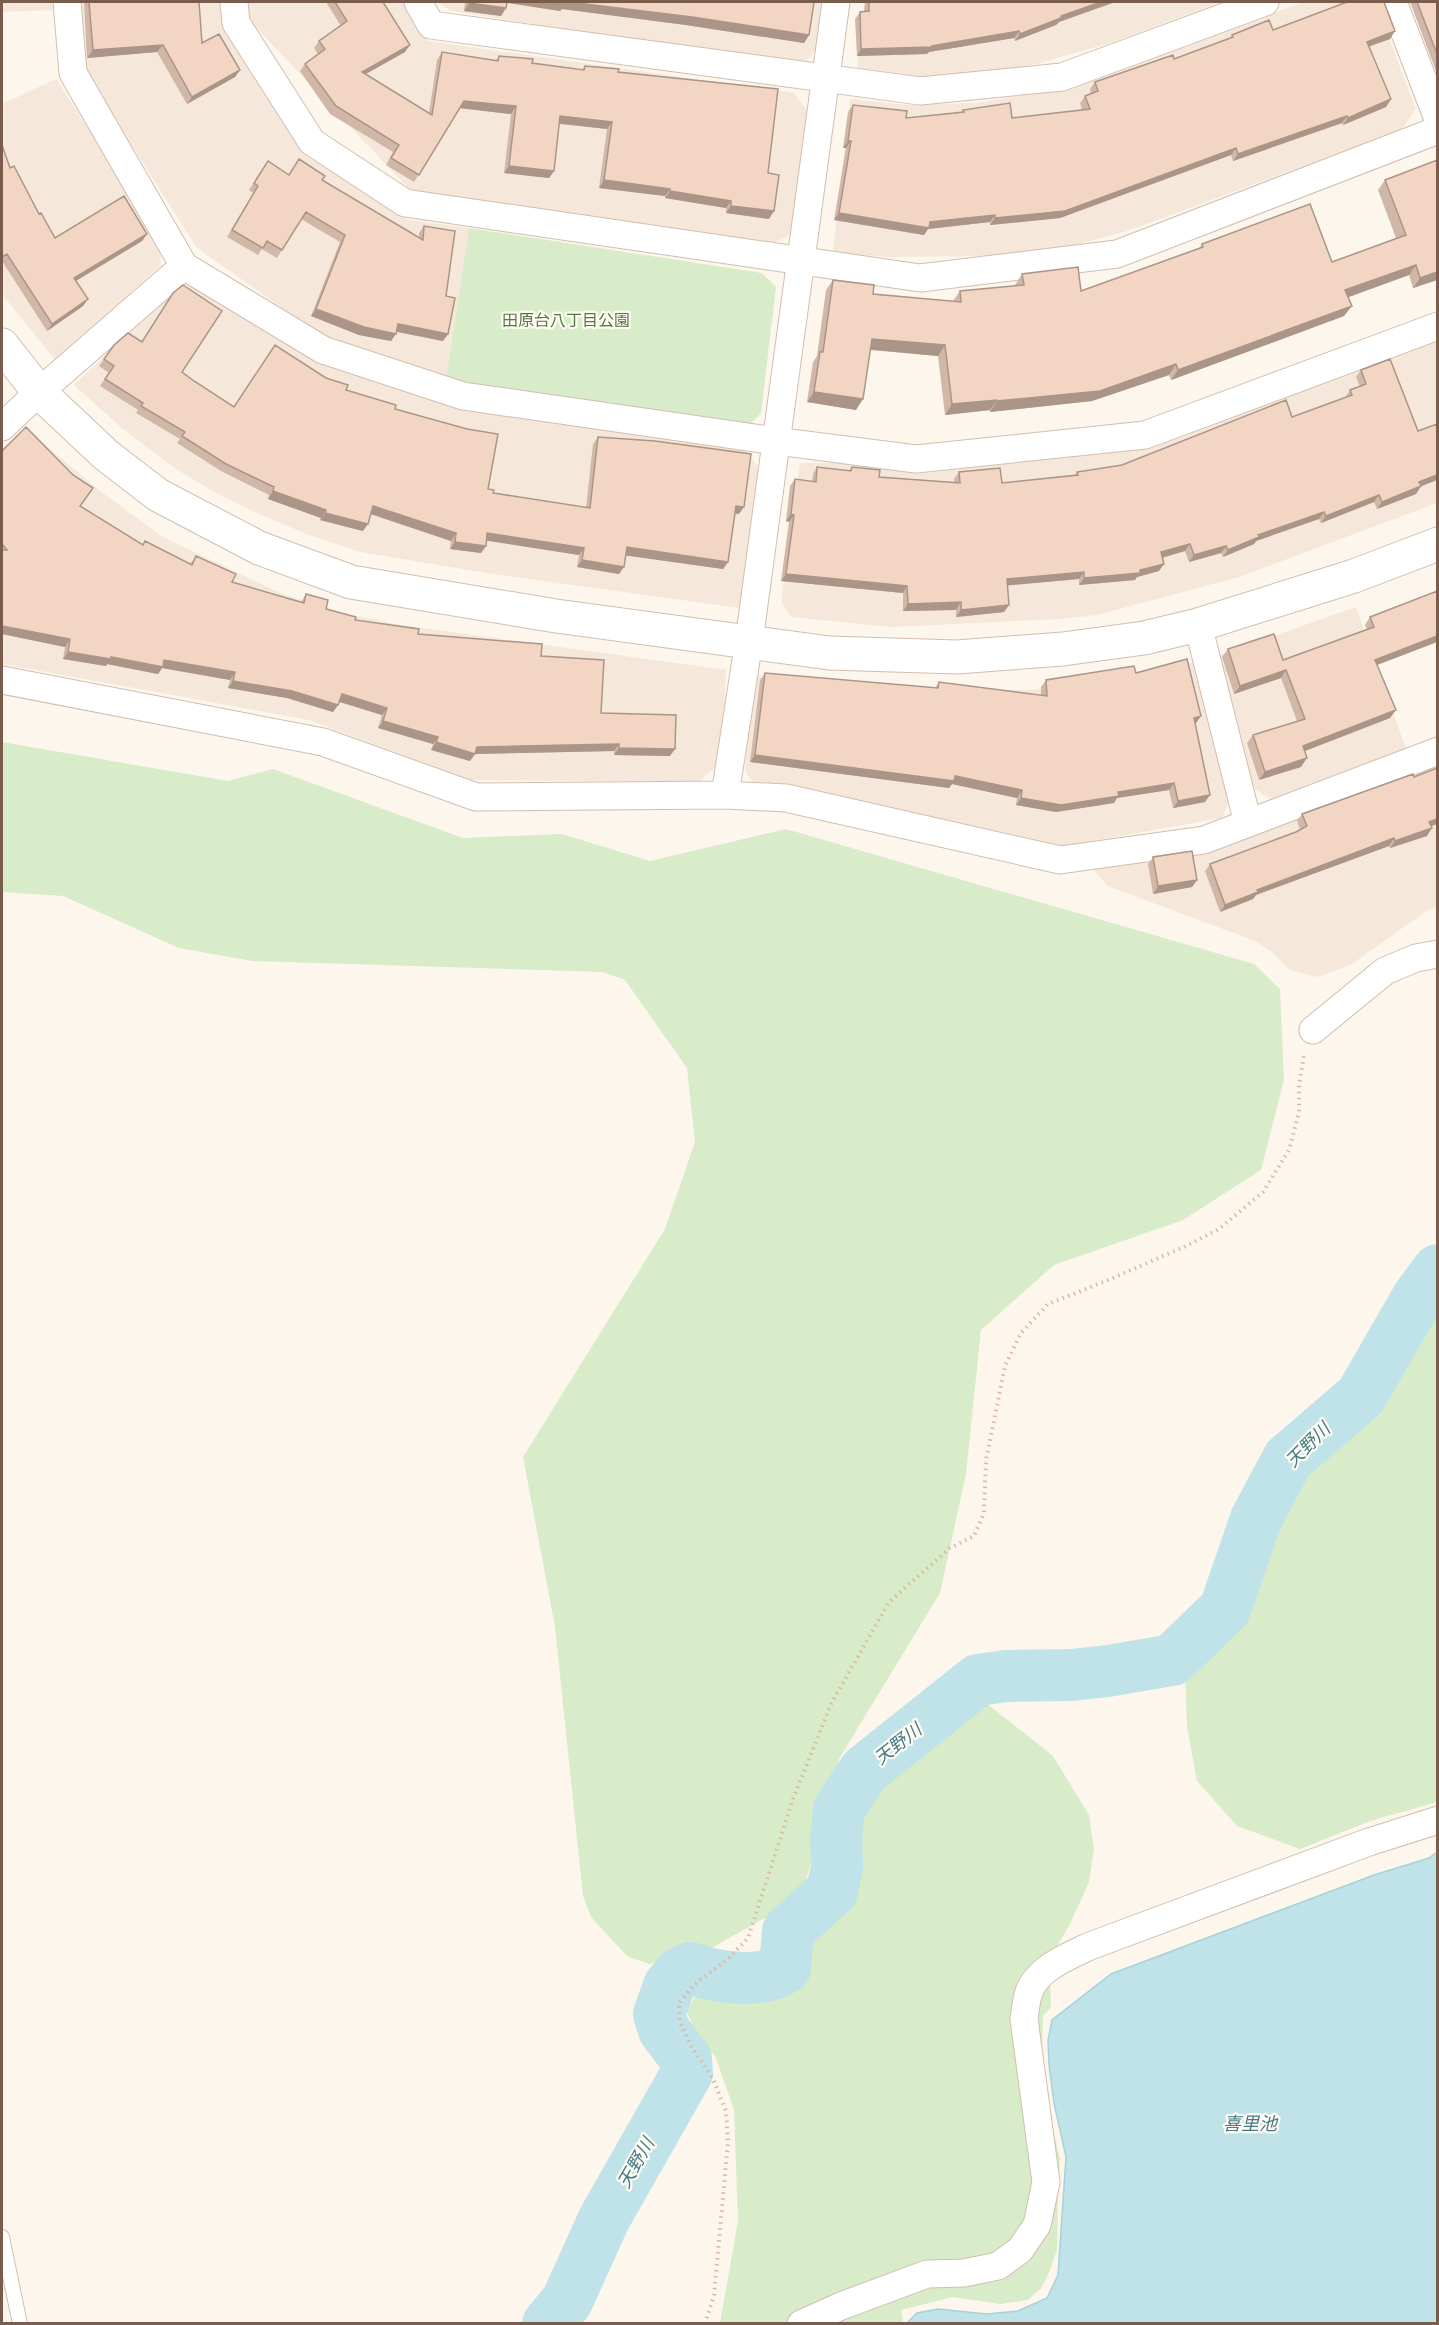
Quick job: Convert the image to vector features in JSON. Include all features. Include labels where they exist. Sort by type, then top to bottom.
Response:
[{"type":"street","points":[[67,2],[73,73],[184,266],[323,350],[464,396],[916,459],[1145,435],[1437,326]]},
{"type":"street","points":[[234,2],[236,22],[312,142],[405,203],[920,278],[1117,254],[1437,130]]},
{"type":"street","points":[[418,2],[431,25],[920,91],[1062,77],[1265,2]]},
{"type":"street","points":[[725,795],[777,441],[836,2]]},
{"type":"street","points":[[1393,2],[1437,119]]},
{"type":"street","points":[[2,428],[39,392],[184,266]]},
{"type":"street","points":[[2,345],[39,392],[106,455],[158,495],[259,548],[351,582],[556,616],[829,653],[957,657],[1064,649],[1144,638],[1198,625],[1354,576],[1437,544]]},
{"type":"street","points":[[1198,625],[1248,823]]},
{"type":"street","points":[[2,680],[323,742],[476,797],[725,795],[786,798],[1060,860],[1204,840],[1437,751]]},
{"type":"street","points":[[1312,1030],[1385,971],[1416,958],[1437,954]]},
{"type":"street","points":[[801,2324],[841,2306],[927,2274],[964,2273],[998,2266],[1020,2250],[1037,2225],[1046,2182],[1024,2019],[1028,1992],[1041,1974],[1057,1961],[1090,1946],[1358,1846],[1437,1820]]},
{"type":"lane","points":[[2,2237],[20,2324]]},
{"type":"path","points":[[705,2324],[714,2295],[726,2177],[727,2121],[726,2111],[712,2077],[692,2048],[680,2022],[679,2003],[695,1984],[728,1959],[748,1938],[793,1799],[831,1704],[889,1602],[950,1548],[974,1536],[984,1513],[986,1460],[1005,1366],[1021,1333],[1048,1304],[1106,1281],[1220,1229],[1263,1192],[1289,1150],[1299,1112],[1299,1085],[1303,1057],[1312,1030]]},
{"type":"shaded area","points":[[2,2],[52,2],[53,10],[2,12]]},
{"type":"shaded area","points":[[79,2],[224,2],[226,26],[303,154],[409,220],[469,228],[446,379],[325,338],[197,248],[84,70]]},
{"type":"shaded area","points":[[248,2],[403,2],[428,41],[794,93],[808,112],[793,233],[773,243],[414,194],[248,19]]},
{"type":"shaded area","points":[[437,2],[824,2],[817,50],[801,66],[452,11]]},
{"type":"shaded area","points":[[865,2],[1221,2],[1113,42],[1040,63],[1000,71],[922,78],[857,68]]},
{"type":"shaded area","points":[[1303,2],[1375,2],[1416,109],[1402,129],[1127,231],[1064,248],[984,256],[885,257],[833,252],[850,99],[907,105],[976,103],[1047,91],[1174,50]]},
{"type":"shaded area","points":[[56,79],[159,237],[161,265],[56,361],[2,294],[2,104]]},
{"type":"shaded area","points":[[207,286],[459,408],[745,451],[762,471],[739,608],[487,573],[361,552],[304,533],[259,514],[214,492],[176,469],[123,429],[74,385],[179,287]]},
{"type":"shaded area","points":[[1437,339],[1437,503],[1239,577],[1097,615],[1061,619],[891,627],[791,617],[781,602],[800,463],[845,463],[917,474],[1139,449]]},
{"type":"shaded area","points":[[25,428],[99,490],[161,536],[280,593],[351,615],[401,625],[726,670],[722,762],[698,782],[469,780],[309,720],[2,664],[2,449]]},
{"type":"shaded area","points":[[1356,607],[1406,749],[1271,800],[1252,787],[1219,655]]},
{"type":"shaded area","points":[[1196,662],[1231,798],[1222,818],[1064,846],[784,784],[756,786],[745,771],[753,675],[865,690],[1029,690],[1096,682]]},
{"type":"shaded area","points":[[1437,763],[1437,906],[1425,912],[1352,964],[1318,977],[1290,970],[1272,952],[1255,941],[1108,886],[1090,866]]},
{"type":"green space","name":"田原台八丁目公園","points":[[469,228],[762,273],[776,287],[761,413],[749,425],[446,379]]},
{"type":"green space","points":[[2,742],[228,781],[273,769],[463,838],[562,834],[650,861],[786,829],[1254,964],[1280,989],[1284,1080],[1261,1170],[1183,1220],[1054,1265],[981,1330],[966,1474],[940,1593],[839,1759],[805,1884],[792,1903],[695,1957],[649,1964],[627,1956],[591,1917],[583,1896],[555,1627],[523,1457],[665,1229],[695,1142],[687,1068],[625,980],[603,972],[252,961],[179,948],[63,896],[2,892]]},
{"type":"green space","points":[[1437,1276],[1437,1802],[1370,1821],[1300,1849],[1237,1826],[1197,1781],[1187,1726],[1185,1674],[1229,1614],[1234,1596],[1350,1383],[1399,1319]]},
{"type":"green space","points":[[972,1697],[985,1702],[1053,1756],[1089,1815],[1094,1849],[1089,1882],[1070,1924],[1049,1960],[1051,2007],[1043,2016],[1042,2055],[1044,2091],[1060,2159],[1057,2250],[1048,2275],[1041,2288],[1028,2300],[1000,2304],[953,2297],[901,2310],[903,2323],[720,2323],[738,2221],[734,2110],[716,2058],[694,2027],[686,2010],[700,1991],[718,1985],[750,1987],[794,1969],[798,1940],[814,1925],[838,1892],[845,1864],[844,1836],[855,1801],[898,1748],[946,1712]]},
{"type":"water","name":"喜里池","points":[[1437,1852],[1437,2323],[907,2323],[917,2313],[938,2309],[987,2314],[1018,2311],[1047,2298],[1058,2275],[1066,2157],[1054,2103],[1049,2065],[1048,2040],[1052,2020],[1111,1974],[1374,1875],[1429,1858]]},
{"type":"building","points":[[89,2],[199,2],[202,43],[219,34],[240,70],[192,97],[163,45],[93,50]]},
{"type":"building","points":[[335,2],[383,2],[410,45],[362,72],[432,115],[442,52],[498,61],[499,56],[533,59],[532,63],[584,70],[585,66],[619,69],[618,72],[778,89],[768,173],[779,175],[774,211],[731,206],[731,201],[670,191],[670,189],[604,180],[612,122],[560,116],[554,171],[509,166],[516,106],[464,101],[419,175],[391,158],[399,145],[336,106],[305,64],[325,49],[319,41],[347,21]]},
{"type":"building","points":[[469,2],[507,2],[506,8]]},
{"type":"building","points":[[569,2],[814,2],[809,35],[692,17]]},
{"type":"building","points":[[869,2],[1101,2],[1020,34],[1019,31],[932,47],[861,49],[860,12],[869,11]]},
{"type":"building","points":[[1347,2],[1384,2],[1395,31],[1367,42],[1391,99],[1348,118],[1347,116],[1238,154],[1236,148],[1065,211],[930,222],[929,228],[839,213],[851,141],[848,141],[853,105],[907,111],[906,118],[964,112],[963,110],[1010,103],[1012,118],[1090,109],[1085,96],[1098,91],[1095,82],[1173,55],[1174,59],[1233,37],[1232,35],[1269,20],[1273,30]]},
{"type":"building","points":[[1417,2],[1437,2],[1437,54]]},
{"type":"building","points":[[2,145],[10,168],[14,166],[39,214],[41,213],[55,238],[124,196],[147,234],[74,278],[88,299],[52,324],[7,254],[2,257]]},
{"type":"building","points":[[299,159],[325,176],[322,180],[423,240],[424,226],[455,231],[446,296],[455,298],[448,334],[398,324],[396,334],[364,327],[316,309],[345,235],[306,212],[282,250],[267,241],[263,248],[232,230],[258,186],[254,183],[268,161],[289,175]]},
{"type":"building","points":[[1437,160],[1437,272],[1420,278],[1416,265],[1345,290],[1352,306],[1178,370],[1176,364],[1100,391],[952,404],[945,345],[872,339],[863,399],[814,392],[820,352],[823,352],[833,280],[874,285],[873,294],[961,302],[960,291],[1024,285],[1022,274],[1078,267],[1081,291],[1203,247],[1202,244],[1310,204],[1332,262],[1406,235],[1385,180]]},
{"type":"building","points":[[183,285],[222,311],[182,372],[194,381],[234,407],[275,345],[326,378],[348,385],[346,390],[396,405],[395,409],[467,429],[498,434],[488,489],[494,490],[493,493],[590,508],[598,437],[655,441],[751,454],[744,507],[736,506],[728,562],[627,547],[624,567],[582,560],[584,548],[487,533],[486,546],[455,542],[456,533],[373,506],[368,524],[325,513],[326,510],[273,491],[274,487],[226,464],[182,436],[185,432],[141,406],[143,403],[105,379],[114,366],[104,359],[114,345],[128,333],[142,342],[173,293]]},
{"type":"building","points":[[1390,359],[1418,431],[1437,424],[1437,475],[1419,482],[1421,486],[1382,502],[1379,495],[1326,516],[1324,512],[1258,535],[1259,537],[1228,550],[1226,546],[1194,555],[1190,544],[1161,552],[1164,564],[1140,570],[1140,573],[1084,578],[1084,572],[1007,579],[1009,605],[961,610],[961,602],[908,604],[907,586],[786,574],[794,515],[791,514],[795,479],[816,482],[817,467],[851,471],[852,467],[880,470],[879,477],[960,483],[959,472],[1000,468],[1002,483],[1078,475],[1077,472],[1122,465],[1286,400],[1292,417],[1352,395],[1350,390],[1366,384],[1361,370]]},
{"type":"building","points":[[26,427],[73,475],[93,488],[80,506],[143,545],[145,541],[192,565],[196,556],[236,574],[232,582],[304,603],[306,594],[328,600],[326,609],[356,617],[355,620],[419,629],[418,634],[542,644],[541,656],[604,660],[601,713],[676,715],[675,749],[619,748],[619,744],[477,747],[475,754],[436,742],[438,737],[383,721],[387,708],[342,694],[338,705],[292,691],[233,681],[235,672],[164,660],[163,667],[68,652],[70,639],[2,626],[2,550],[7,550],[2,544],[2,451]]},
{"type":"building","points":[[1437,591],[1437,636],[1375,660],[1396,710],[1303,746],[1307,758],[1265,772],[1253,735],[1305,719],[1286,670],[1240,686],[1228,649],[1274,634],[1283,660],[1374,627],[1370,617]]},
{"type":"building","points":[[1187,659],[1201,716],[1194,718],[1210,795],[1178,801],[1174,783],[1118,792],[1119,796],[1061,805],[1021,798],[1022,790],[955,776],[954,781],[755,755],[765,673],[938,688],[939,682],[1047,696],[1046,680],[1134,666],[1136,673]]},
{"type":"building","points":[[1437,768],[1437,819],[1429,822],[1432,828],[1395,841],[1394,838],[1257,890],[1258,892],[1225,905],[1210,864],[1296,832],[1307,826],[1302,814],[1413,774],[1414,777]]},
{"type":"building","points":[[1192,851],[1197,880],[1158,886],[1153,857]]},
{"type":"waterway","name":"天野川","points":[[548,2324],[567,2301],[604,2219],[687,2073],[686,2059],[664,2030],[659,2014],[669,1986],[680,1973],[691,1968],[701,1972],[739,1978],[764,1976],[785,1968],[788,1931],[832,1891],[837,1867],[836,1839],[839,1809],[865,1770],[978,1680],[1006,1676],[1071,1675],[1172,1660],[1225,1609],[1256,1519],[1288,1459],[1361,1396],[1418,1297],[1438,1270]]}]
